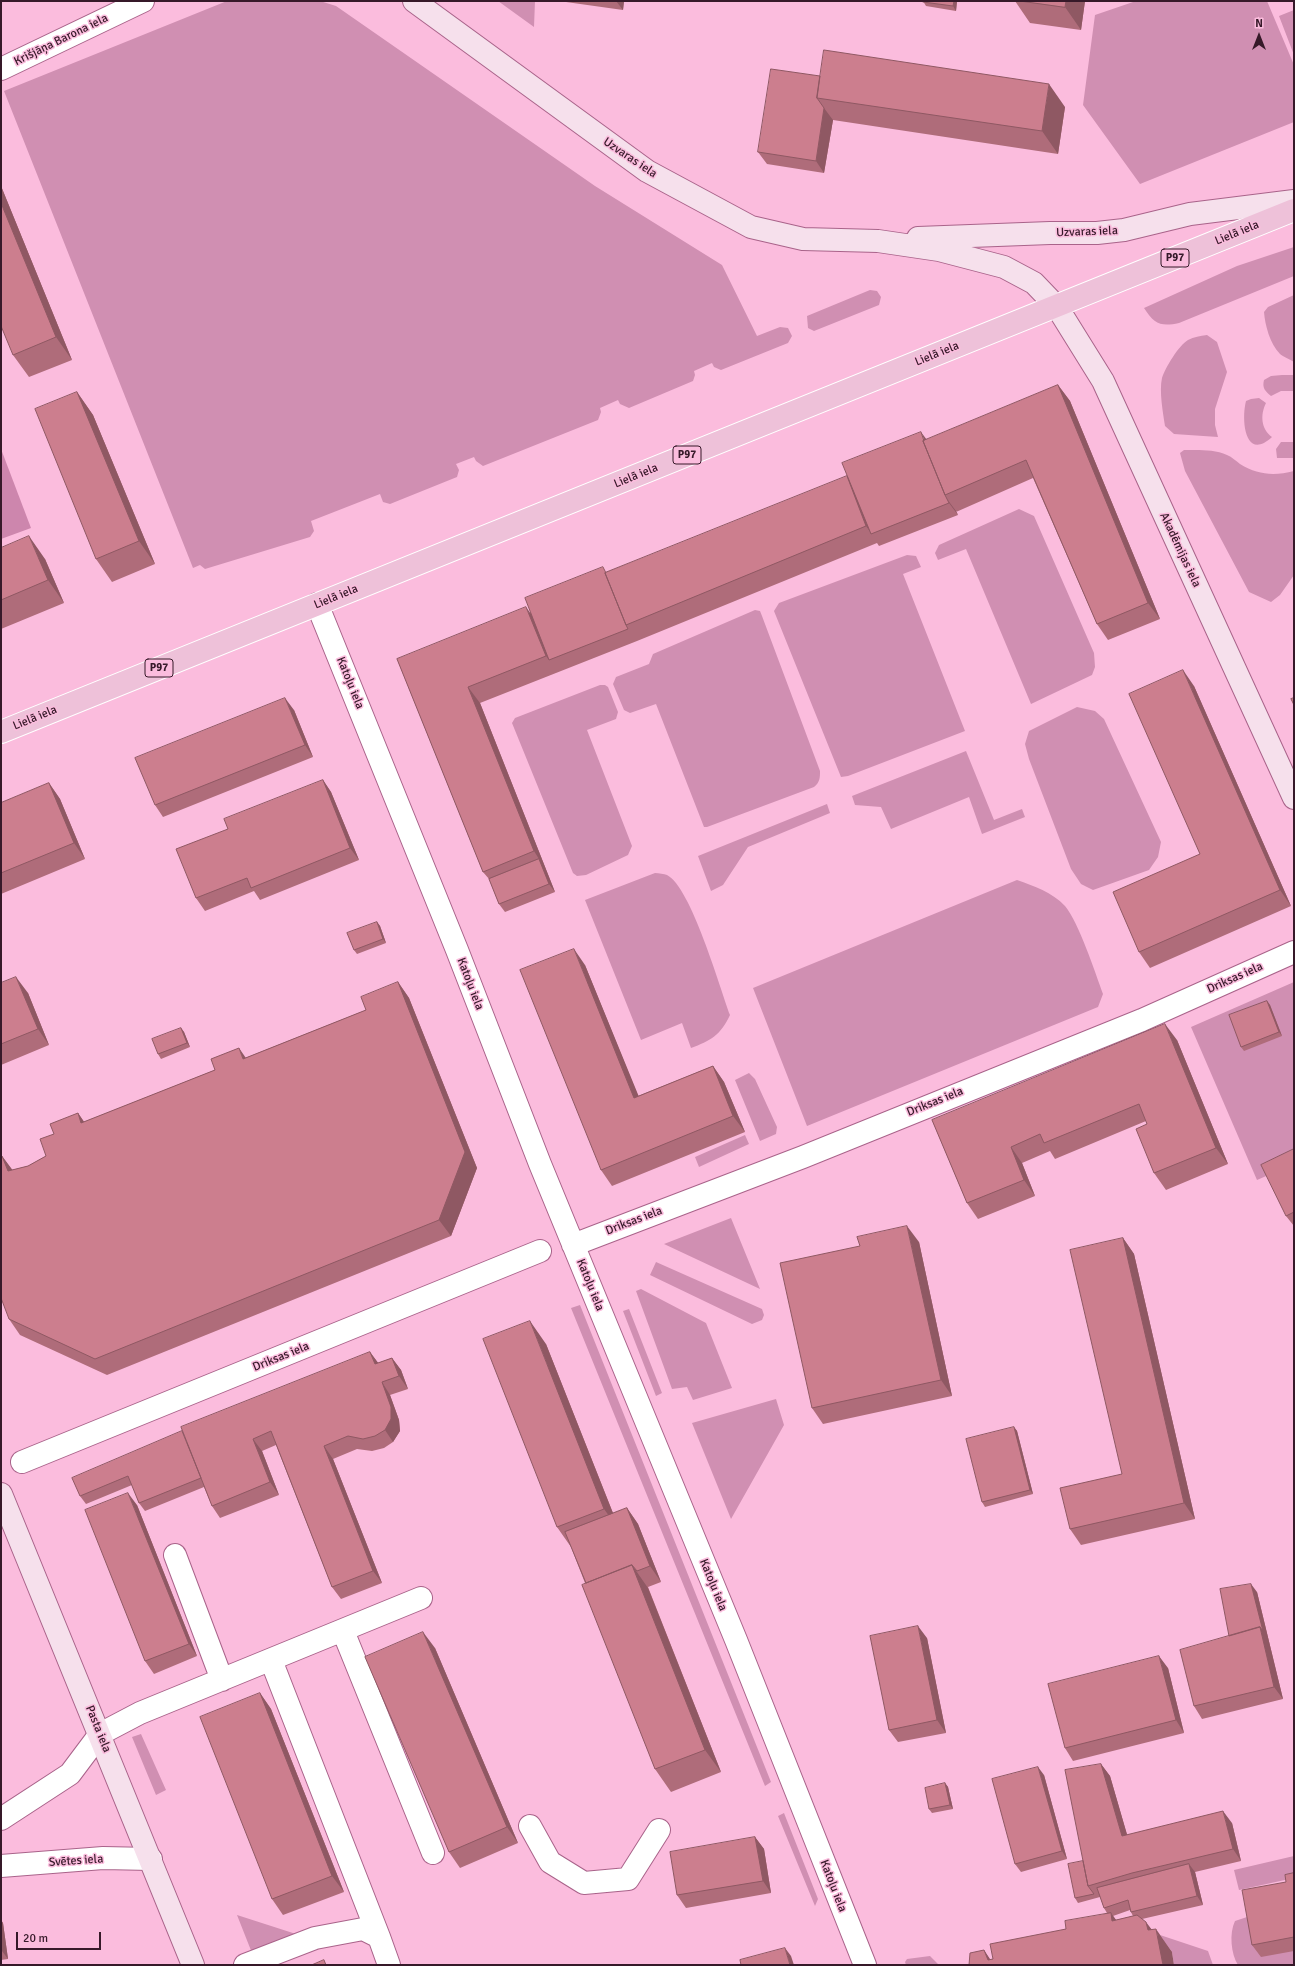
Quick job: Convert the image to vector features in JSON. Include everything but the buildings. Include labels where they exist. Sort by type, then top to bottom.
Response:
[{"type":"main road","name":"Uzvaras iela","points":[[414,1],[646,171],[751,227],[803,239],[878,241],[952,236],[1097,233],[1124,230],[1190,214],[1294,201]]},
{"type":"main road","name":"Lielā iela","points":[[1,732],[1294,210]]},
{"type":"main road","name":"Uzvaras iela","points":[[878,241],[939,250],[1004,267],[1034,283],[1056,306]]},
{"type":"main road","name":"Akadēmijas iela","points":[[1056,306],[1103,381],[1294,798]]},
{"type":"main road","name":"Pasta iela","points":[[1,1494],[151,1859],[192,1965]]},
{"type":"street","name":"Krišjāņa Barona iela","points":[[1,69],[143,1]]},
{"type":"street","name":"Katoļu iela","points":[[317,604],[457,950],[573,1245],[736,1640],[865,1965]]},
{"type":"street","name":"Driksas iela","points":[[573,1245],[803,1157],[1142,1020],[1294,952]]},
{"type":"street","name":"Driksas iela","points":[[22,1462],[540,1251]]},
{"type":"street","points":[[175,1555],[222,1680]]},
{"type":"street","points":[[1,1819],[70,1774],[100,1734],[140,1713],[421,1598]]},
{"type":"street","points":[[342,1630],[433,1853]]},
{"type":"street","points":[[272,1660],[380,1937],[389,1965]]},
{"type":"street","points":[[530,1826],[550,1862],[584,1883],[628,1879],[659,1830]]},
{"type":"street","name":"Svētes iela","points":[[1,1866],[103,1858],[151,1859]]},
{"type":"street","points":[[245,1965],[315,1938],[363,1929],[380,1937]]},
{"type":"shaded area","points":[[227,1],[320,1],[336,6],[595,186],[722,265],[757,336],[780,327],[788,328],[792,336],[788,343],[721,370],[714,367],[712,363],[694,371],[695,375],[693,381],[629,408],[620,404],[618,400],[600,408],[601,412],[598,420],[483,466],[476,461],[474,457],[456,464],[459,470],[457,477],[390,504],[383,502],[380,494],[311,521],[314,531],[310,537],[205,569],[200,565],[193,568],[4,91]]},
{"type":"shaded area","points":[[498,1],[535,1],[534,27]]},
{"type":"shaded area","points":[[1136,1],[1267,1],[1294,65],[1294,122],[1140,184],[1083,105],[1095,15]]},
{"type":"shaded area","points":[[1294,10],[1294,55],[1279,16]]},
{"type":"shaded area","points":[[1294,247],[1294,276],[1179,323],[1167,325],[1158,323],[1151,318],[1144,308],[1237,266]]},
{"type":"shaded area","points":[[870,290],[877,291],[881,297],[879,305],[814,331],[808,328],[807,316]]},
{"type":"shaded area","points":[[1294,295],[1294,362],[1281,355],[1273,345],[1267,328],[1264,312],[1268,307]]},
{"type":"shaded area","points":[[1207,335],[1217,342],[1227,372],[1215,409],[1215,425],[1218,437],[1174,434],[1165,426],[1161,395],[1162,378],[1173,357],[1184,343],[1193,338]]},
{"type":"shaded area","points":[[1294,375],[1294,391],[1281,391],[1271,396],[1264,389],[1264,380],[1271,376]]},
{"type":"shaded area","points":[[1259,398],[1266,403],[1262,417],[1268,434],[1272,437],[1263,443],[1256,445],[1251,442],[1247,436],[1244,418],[1246,401]]},
{"type":"shaded area","points":[[1281,442],[1294,442],[1294,458],[1277,458],[1276,449]]},
{"type":"shaded area","points":[[1,449],[31,528],[1,539]]},
{"type":"shaded area","points":[[1184,450],[1206,450],[1222,453],[1231,457],[1247,468],[1266,474],[1280,474],[1294,471],[1294,575],[1280,595],[1271,602],[1249,592],[1185,471],[1180,453]]},
{"type":"shaded area","points":[[1019,509],[1034,516],[1094,653],[1095,667],[1092,675],[1031,704],[966,549],[938,560],[935,553],[939,545]]},
{"type":"shaded area","points":[[907,555],[916,556],[921,567],[903,574],[965,731],[848,776],[841,777],[774,611],[779,603]]},
{"type":"shaded area","points":[[755,610],[760,611],[762,616],[820,771],[820,776],[814,787],[704,827],[656,704],[630,713],[624,710],[613,684],[616,677],[649,664],[653,654]]},
{"type":"shaded area","points":[[600,685],[605,685],[608,687],[618,712],[616,719],[587,730],[632,846],[628,855],[586,875],[577,876],[573,873],[512,723],[515,718]]},
{"type":"shaded area","points":[[1077,707],[1095,711],[1104,719],[1161,842],[1158,857],[1149,870],[1093,890],[1081,884],[1071,869],[1029,759],[1025,744],[1029,731]]},
{"type":"shaded area","points":[[966,751],[994,820],[1022,809],[1025,817],[982,834],[969,797],[891,829],[881,807],[855,805],[852,796]]},
{"type":"shaded area","points":[[827,804],[830,813],[748,847],[723,885],[711,891],[698,856]]},
{"type":"shaded area","points":[[655,873],[667,875],[676,883],[686,898],[704,939],[730,1015],[727,1022],[719,1032],[704,1043],[691,1048],[682,1023],[641,1040],[585,900]]},
{"type":"shaded area","points":[[1017,880],[1042,890],[1060,901],[1065,906],[1076,924],[1103,994],[1098,1007],[807,1126],[753,988]]},
{"type":"shaded area","points":[[1294,982],[1294,1164],[1257,1180],[1191,1027]]},
{"type":"shaded area","points":[[749,1073],[755,1079],[777,1127],[776,1134],[760,1141],[735,1080]]},
{"type":"shaded area","points":[[745,1135],[749,1144],[699,1167],[695,1157]]},
{"type":"shaded area","points":[[731,1218],[760,1289],[664,1244]]},
{"type":"shaded area","points":[[656,1262],[762,1309],[764,1315],[762,1320],[752,1324],[650,1275]]},
{"type":"shaded area","points":[[641,1289],[706,1323],[732,1388],[693,1400],[687,1387],[672,1389],[636,1291]]},
{"type":"shaded area","points":[[580,1305],[771,1782],[765,1786],[571,1308]]},
{"type":"shaded area","points":[[629,1309],[662,1393],[656,1396],[623,1311]]},
{"type":"shaded area","points":[[776,1399],[784,1425],[731,1519],[692,1423]]},
{"type":"shaded area","points":[[141,1734],[166,1790],[156,1795],[132,1737]]},
{"type":"shaded area","points":[[784,1813],[818,1899],[815,1906],[778,1816]]},
{"type":"shaded area","points":[[1294,1856],[1294,1878],[1239,1890],[1234,1870]]},
{"type":"shaded area","points":[[237,1915],[296,1934],[252,1953]]},
{"type":"shaded area","points":[[1253,1915],[1294,1951],[1294,1965],[1238,1965],[1232,1949],[1231,1937],[1233,1926],[1235,1921]]},
{"type":"shaded area","points":[[1160,1935],[1208,1951],[1213,1965],[1174,1965],[1172,1952]]},
{"type":"shaded area","points":[[930,1956],[939,1965],[906,1965],[905,1962],[907,1959]]}]
